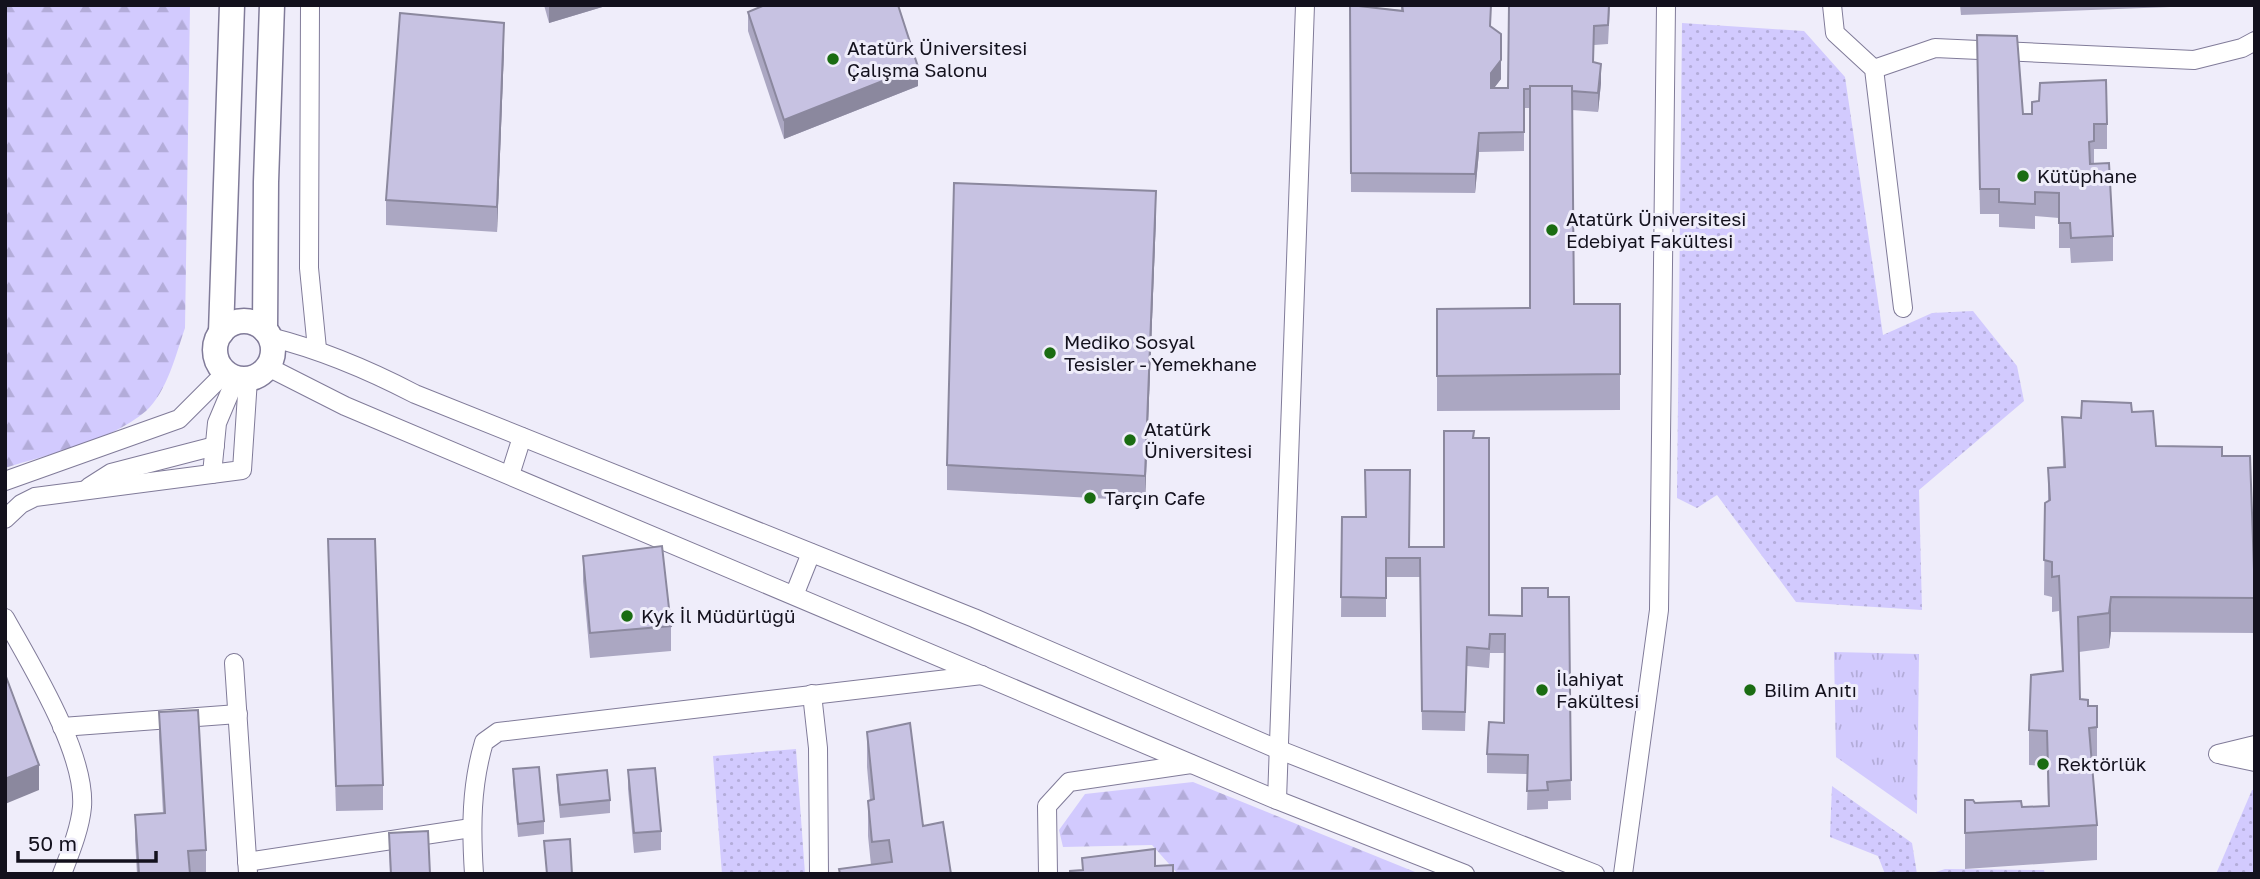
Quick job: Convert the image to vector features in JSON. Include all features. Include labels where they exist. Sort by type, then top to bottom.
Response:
[{"type":"main road","points":[[232,5],[221,333],[216,344],[216,356],[245,374],[273,352],[268,333],[266,182],[272,5]]},
{"type":"main road","points":[[221,333],[240,321],[252,322],[268,333]]},
{"type":"street","points":[[310,5],[309,268],[317,349]]},
{"type":"street","points":[[1277,800],[1306,5]]},
{"type":"street","points":[[1623,874],[1660,610],[1666,5]]},
{"type":"street","points":[[1832,5],[1835,33],[1874,69],[1903,308]]},
{"type":"street","points":[[1874,69],[1935,48],[2194,60],[2242,48],[2255,41]]},
{"type":"street","points":[[268,333],[363,367],[415,394],[974,618],[1277,748],[1595,874]]},
{"type":"street","points":[[212,474],[217,423],[245,374]]},
{"type":"street","points":[[5,519],[21,504],[35,497],[242,470],[245,374]]},
{"type":"street","points":[[245,374],[345,406],[795,593],[1277,800],[1465,874]]},
{"type":"street","points":[[5,481],[179,419],[245,374]]},
{"type":"street","points":[[510,475],[522,437]]},
{"type":"street","points":[[84,491],[110,473],[215,446]]},
{"type":"street","points":[[795,593],[811,553]]},
{"type":"street","points":[[5,618],[62,727],[75,763],[82,806],[62,874]]},
{"type":"street","points":[[234,663],[247,868],[471,828]]},
{"type":"street","points":[[474,874],[471,828],[475,774],[484,741],[498,732],[985,674]]},
{"type":"street","points":[[812,694],[818,748],[819,874]]},
{"type":"street","points":[[62,727],[238,714]]},
{"type":"street","points":[[2255,745],[2218,754],[2255,762]]},
{"type":"street","points":[[1048,874],[1047,806],[1069,782],[1195,763]]},
{"type":"green space","points":[[5,5],[190,5],[185,328],[170,372],[153,403],[131,422],[78,446],[5,468]]},
{"type":"green space","points":[[1682,23],[1804,31],[1845,77],[1883,335],[1932,313],[1973,311],[2017,366],[2024,401],[1919,490],[1922,610],[1796,602],[1717,495],[1697,508],[1677,498]]},
{"type":"green space","points":[[1834,652],[1919,654],[1917,814],[1836,757]]},
{"type":"green space","points":[[796,749],[805,874],[722,874],[713,756]]},
{"type":"green space","points":[[1193,782],[1420,874],[1178,874],[1152,845],[1063,847],[1059,830],[1085,794]]},
{"type":"green space","points":[[1832,786],[1912,843],[1917,874],[1885,874],[1878,856],[1830,837]]},
{"type":"green space","points":[[2252,790],[2255,790],[2255,874],[2216,874]]},
{"type":"green space","points":[[1945,869],[2044,870],[2045,874],[1930,874]]},
{"type":"building","name":"Atatürk Üniversitesi Çalışma Salonu","points":[[765,5],[898,5],[918,67],[784,120],[748,12]]},
{"type":"building","points":[[1350,5],[1403,11],[1402,5],[1491,5],[1490,26],[1501,34],[1501,60],[1491,73],[1491,88],[1508,88],[1509,5],[1609,5],[1608,25],[1594,26],[1593,62],[1601,64],[1598,93],[1572,91],[1572,86],[1530,86],[1530,89],[1524,89],[1524,132],[1479,133],[1475,174],[1351,173]]},
{"type":"building","points":[[400,13],[504,23],[497,207],[386,200]]},
{"type":"building","name":"Kütüphane","points":[[1977,35],[2017,36],[2023,114],[2032,114],[2032,102],[2039,101],[2040,83],[2106,80],[2107,124],[2094,124],[2094,141],[2089,142],[2090,164],[2109,163],[2113,236],[2071,238],[2070,223],[2059,223],[2059,193],[2035,192],[2035,204],[1999,202],[1999,189],[1980,189]]},
{"type":"building","name":"Atatürk Üniversitesi Edebiyat Fakültesi","points":[[1530,86],[1572,86],[1574,304],[1620,304],[1620,374],[1437,376],[1437,309],[1530,308]]},
{"type":"building","name":"Mediko Sosyal Tesisler - Yemekhane","points":[[954,183],[1156,191],[1145,476],[947,465]]},
{"type":"building","name":"Rektörlük","points":[[2082,401],[2131,403],[2132,412],[2153,411],[2156,446],[2222,447],[2222,456],[2250,456],[2255,598],[2111,597],[2109,613],[2078,617],[2080,699],[2088,700],[2088,706],[2097,706],[2097,727],[2089,728],[2097,825],[1965,833],[1965,800],[1973,800],[1975,803],[2021,801],[2022,807],[2049,806],[2047,731],[2029,730],[2031,675],[2063,671],[2059,576],[2052,577],[2052,562],[2044,560],[2045,503],[2050,500],[2048,468],[2065,467],[2062,417],[2081,418]]},
{"type":"building","points":[[1444,431],[1474,431],[1473,438],[1489,438],[1489,615],[1522,616],[1522,588],[1548,588],[1548,597],[1569,597],[1571,780],[1547,782],[1548,790],[1527,791],[1528,755],[1487,754],[1489,722],[1504,723],[1505,634],[1490,634],[1489,649],[1467,647],[1465,712],[1422,711],[1420,558],[1386,558],[1386,598],[1341,597],[1342,517],[1366,517],[1365,470],[1410,470],[1409,547],[1444,547]]},
{"type":"building","points":[[328,539],[375,539],[383,785],[336,786]]},
{"type":"building","name":"Kyk İl Müdürlüğü","points":[[662,546],[671,626],[590,633],[583,556]]},
{"type":"building","points":[[5,674],[39,765],[5,779]]},
{"type":"building","points":[[198,710],[206,850],[188,851],[190,874],[139,874],[135,815],[165,813],[159,712]]},
{"type":"building","points":[[910,723],[923,826],[943,822],[951,874],[840,874],[839,869],[892,862],[889,840],[872,842],[868,801],[874,799],[867,732]]},
{"type":"building","points":[[539,767],[544,821],[518,824],[513,769]]},
{"type":"building","points":[[655,768],[661,831],[634,833],[628,770]]},
{"type":"building","points":[[607,770],[610,800],[560,805],[557,775]]},
{"type":"building","points":[[428,831],[430,874],[391,874],[389,833]]},
{"type":"building","points":[[570,839],[572,874],[547,874],[544,841]]},
{"type":"building","points":[[1155,849],[1155,866],[1173,865],[1173,874],[1070,874],[1070,871],[1083,870],[1082,858]]},
{"type":"place","name":"Atatürk Üniversitesi Çalışma Salonu","points":[[833,59]]},
{"type":"place","name":"Kütüphane","points":[[2023,176]]},
{"type":"place","name":"Atatürk Üniversitesi Edebiyat Fakültesi","points":[[1552,230]]},
{"type":"place","name":"Mediko Sosyal Tesisler - Yemekhane","points":[[1050,353]]},
{"type":"place","name":"Atatürk Üniversitesi","points":[[1130,440]]},
{"type":"place","name":"Tarçın Cafe","points":[[1090,498]]},
{"type":"place","name":"Kyk İl Müdürlüğü","points":[[627,616]]},
{"type":"place","name":"İlahiyat Fakültesi","points":[[1542,690]]},
{"type":"place","name":"Bilim Anıtı","points":[[1750,690]]},
{"type":"place","name":"Rektörlük","points":[[2043,764]]}]
